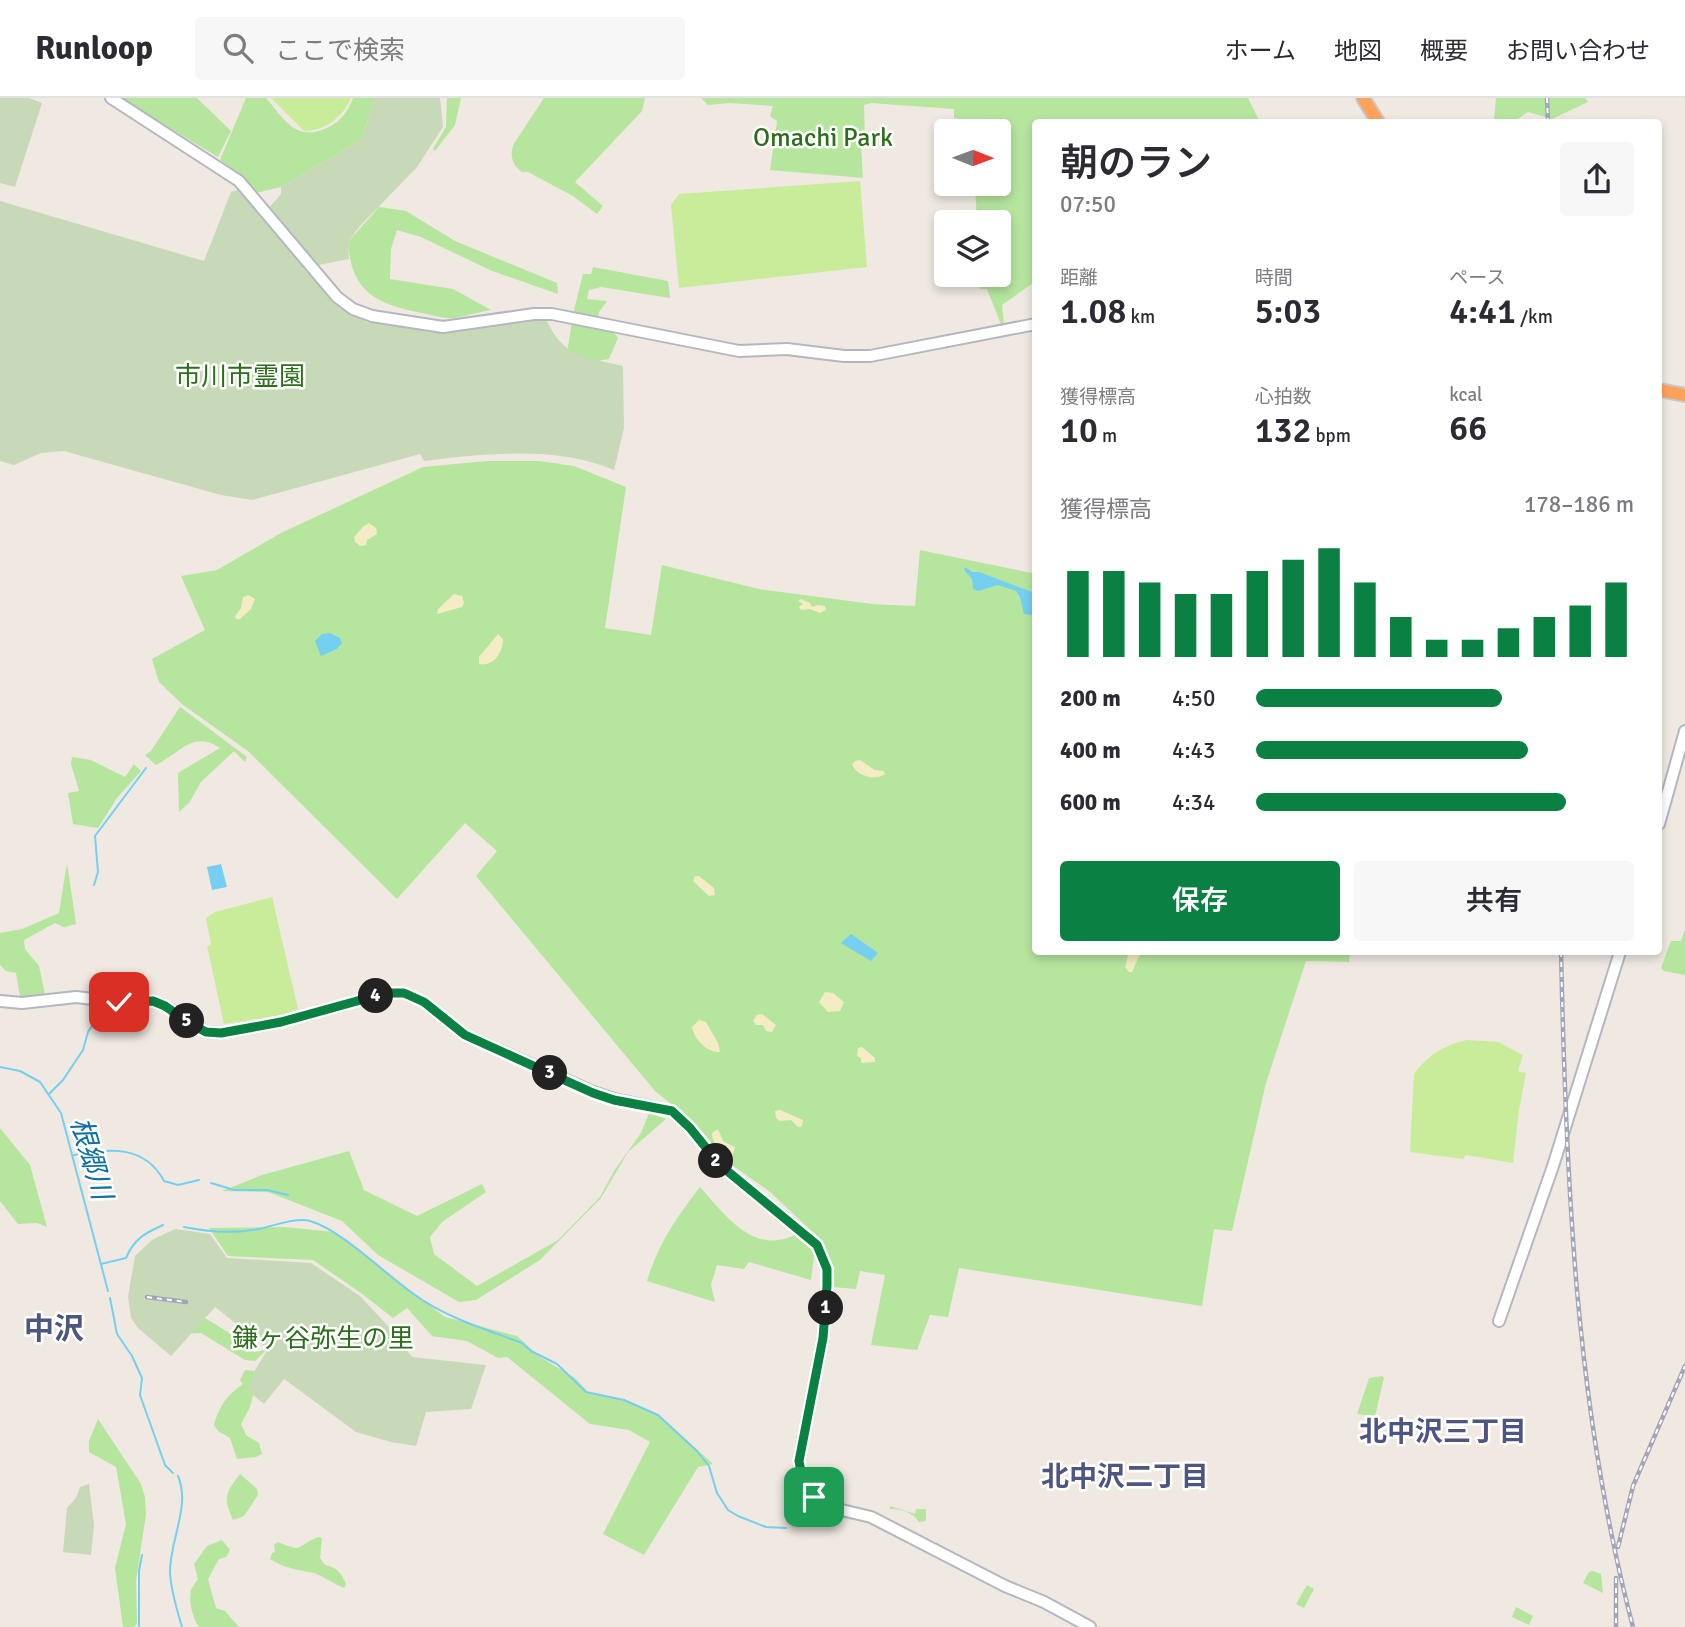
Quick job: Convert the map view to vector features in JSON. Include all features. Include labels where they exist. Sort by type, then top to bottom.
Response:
[{"type":"highway","points":[[1363,98],[1376,119]]},
{"type":"highway","points":[[1662,391],[1685,395]]},
{"type":"street","points":[[111,98],[239,181],[337,297],[353,309],[372,316],[443,327],[534,314],[552,314],[739,351],[786,349],[844,356],[870,356],[1032,325]]},
{"type":"street","points":[[1662,813],[1685,731]]},
{"type":"street","points":[[1499,1321],[1553,1166],[1619,955]]},
{"type":"street","points":[[0,1001],[22,1003],[76,997],[127,1003],[153,1001],[206,1032],[221,1033],[281,1022],[386,993],[404,993],[424,1002],[465,1035],[593,1093],[614,1100],[672,1111],[690,1128],[720,1165],[817,1245],[825,1261],[827,1286],[823,1338],[799,1461],[801,1476],[808,1490],[825,1506],[871,1517],[1090,1627]]},
{"type":"green space","points":[[0,98],[29,98],[42,103],[15,187],[0,183]]},
{"type":"green space","points":[[120,98],[197,98],[231,131],[218,157]]},
{"type":"green space","points":[[246,98],[266,98],[286,122],[300,131],[308,132],[318,131],[337,122],[347,111],[353,98],[375,98],[361,140],[281,187],[256,193],[242,176],[220,160]]},
{"type":"green space","points":[[271,98],[351,98],[332,122],[319,129],[304,131]]},
{"type":"green space","name":"市川市霊園","points":[[375,98],[440,98],[443,127],[417,167],[348,242],[349,259],[303,268],[336,303],[366,322],[440,332],[546,319],[560,342],[568,349],[577,354],[623,366],[624,428],[614,470],[591,462],[544,454],[495,454],[424,461],[420,454],[252,500],[221,495],[64,451],[41,453],[14,465],[0,461],[0,201],[204,261],[231,192],[238,190],[262,216],[281,194],[281,187],[361,140]]},
{"type":"green space","points":[[447,98],[461,98],[455,125],[435,151],[433,149],[446,127]]},
{"type":"green space","points":[[544,98],[645,98],[642,111],[575,182],[603,206],[597,214],[573,196],[528,172],[522,172],[514,163],[513,145]]},
{"type":"green space","name":"Omachi Park","points":[[701,98],[1248,98],[1258,119],[1032,119],[1032,284],[1002,305],[1002,327],[987,289],[980,287],[1011,287],[1011,210],[976,210],[976,196],[1012,196],[1012,119],[961,119],[954,118],[954,109],[871,103],[864,105],[865,144],[861,145],[863,178],[770,170],[777,121],[770,116],[773,106],[730,103],[708,105]]},
{"type":"green space","points":[[1496,98],[1585,98],[1588,102],[1552,119],[1528,112],[1517,119],[1494,119]]},
{"type":"green space","points":[[860,181],[867,267],[679,288],[671,205],[679,194]]},
{"type":"green space","points":[[379,207],[406,211],[455,241],[557,283],[558,294],[492,271],[421,237],[397,230],[391,249],[390,279],[453,289],[491,310],[446,318],[379,300],[369,293],[354,273],[348,242]]},
{"type":"green space","points":[[593,267],[668,281],[670,298],[601,287],[589,290],[587,299],[607,301],[597,319],[576,314],[574,310],[583,274],[591,274]]},
{"type":"green space","points":[[572,322],[612,331],[618,338],[609,359],[597,361],[567,353]]},
{"type":"green space","points":[[487,461],[539,461],[574,466],[626,487],[605,628],[651,635],[662,565],[759,589],[872,604],[915,606],[920,550],[1032,573],[1032,955],[1350,955],[1349,962],[1306,961],[1266,1083],[1232,1231],[1214,1229],[1202,1306],[959,1268],[948,1317],[930,1315],[917,1350],[871,1345],[885,1275],[860,1271],[856,1289],[833,1287],[834,1270],[818,1237],[769,1191],[726,1161],[697,1125],[655,1091],[476,876],[497,851],[465,823],[397,899],[249,752],[182,704],[159,682],[152,659],[205,630],[181,576],[217,570],[281,533],[423,467]]},
{"type":"green space","points":[[180,707],[247,757],[245,762],[234,751],[201,782],[189,803],[179,812],[178,773],[220,748],[202,741],[194,742],[156,765],[145,755],[151,751]]},
{"type":"green space","points":[[72,757],[91,760],[125,777],[134,764],[141,771],[117,798],[98,828],[73,824],[68,793],[79,791],[71,764]]},
{"type":"green space","points":[[67,863],[76,924],[64,927],[55,923],[24,940],[25,949],[39,966],[45,994],[20,997],[16,973],[6,971],[0,965],[0,933],[22,929],[59,913]]},
{"type":"green space","points":[[272,897],[298,1009],[279,1016],[224,1024],[207,946],[211,945],[206,918],[215,912]]},
{"type":"green space","points":[[1685,930],[1685,975],[1664,971],[1661,968],[1671,941],[1681,941]]},
{"type":"green space","points":[[1467,1040],[1498,1042],[1523,1055],[1518,1071],[1526,1073],[1513,1163],[1466,1155],[1463,1159],[1410,1152],[1414,1074],[1437,1052]]},
{"type":"green space","points":[[649,1113],[666,1119],[628,1152],[601,1198],[540,1260],[476,1300],[459,1302],[378,1255],[342,1221],[268,1192],[222,1191],[262,1175],[349,1151],[364,1190],[417,1216],[482,1184],[486,1192],[442,1222],[430,1237],[434,1254],[477,1286],[558,1240],[600,1197],[614,1171],[641,1133]]},
{"type":"green space","points":[[0,1128],[30,1165],[47,1227],[37,1223],[18,1224],[0,1201]]},
{"type":"green space","points":[[700,1187],[742,1230],[755,1237],[782,1239],[798,1233],[815,1248],[811,1280],[749,1262],[744,1269],[717,1265],[711,1285],[715,1302],[647,1281],[656,1255],[669,1231]]},
{"type":"green space","points":[[285,1227],[334,1232],[445,1317],[517,1336],[540,1357],[575,1378],[588,1392],[625,1400],[661,1417],[713,1464],[698,1467],[644,1555],[603,1534],[650,1442],[629,1430],[590,1424],[507,1357],[498,1358],[467,1341],[432,1336],[407,1308],[393,1318],[313,1260],[228,1256],[209,1228]]},
{"type":"green space","name":"鎌ヶ谷弥生の里","points":[[175,1229],[210,1234],[227,1258],[311,1263],[360,1296],[412,1357],[486,1365],[471,1409],[426,1412],[416,1446],[356,1432],[284,1379],[264,1404],[248,1391],[255,1370],[268,1349],[215,1307],[171,1356],[138,1328],[131,1318],[128,1297],[135,1256],[152,1240]]},
{"type":"green space","points":[[202,1316],[253,1348],[254,1352],[266,1350],[255,1361],[245,1360],[201,1333],[178,1334]]},
{"type":"green space","points":[[245,1370],[254,1371],[258,1377],[250,1407],[241,1424],[246,1435],[259,1443],[262,1454],[237,1459],[230,1438],[218,1431],[214,1425],[224,1402],[243,1384],[240,1380]]},
{"type":"green space","points":[[1369,1378],[1384,1378],[1375,1416],[1357,1414]]},
{"type":"green space","points":[[98,1419],[141,1484],[145,1497],[146,1514],[136,1581],[137,1624],[134,1627],[123,1627],[115,1568],[126,1524],[116,1467],[89,1452],[89,1441]]},
{"type":"green space","points":[[240,1474],[257,1489],[258,1495],[244,1516],[233,1520],[227,1496]]},
{"type":"green space","points":[[89,1484],[94,1525],[91,1555],[63,1552],[67,1508],[76,1498],[80,1487]]},
{"type":"green space","points":[[890,1506],[915,1514],[916,1509],[926,1509],[926,1521],[919,1522],[910,1513],[890,1509]]},
{"type":"green space","points":[[318,1537],[322,1538],[320,1558],[325,1565],[333,1567],[341,1574],[346,1584],[344,1588],[317,1574],[286,1567],[270,1559],[275,1552],[274,1545],[278,1542],[296,1548]]},
{"type":"green space","points":[[222,1540],[230,1550],[226,1557],[219,1559],[208,1579],[216,1608],[225,1611],[239,1627],[199,1627],[190,1599],[191,1590],[198,1579],[194,1564],[207,1546]]},
{"type":"green space","points":[[1589,1572],[1601,1574],[1603,1593],[1583,1583]]},
{"type":"green space","points":[[1307,1585],[1314,1589],[1304,1608],[1296,1604]]},
{"type":"green space","points":[[1516,1607],[1533,1616],[1529,1625],[1512,1617]]},
{"type":"sand","points":[[369,523],[376,528],[377,534],[367,540],[366,545],[360,546],[354,537]]},
{"type":"sand","points":[[454,594],[462,596],[462,607],[437,614],[438,609]]},
{"type":"sand","points":[[249,595],[255,599],[251,609],[240,619],[236,619],[243,597]]},
{"type":"sand","points":[[801,599],[812,607],[825,606],[826,610],[820,613],[810,609],[801,610],[799,607],[803,604],[798,601]]},
{"type":"sand","points":[[498,634],[503,639],[499,653],[493,661],[479,664],[479,657]]},
{"type":"sand","points":[[860,760],[875,770],[884,771],[885,774],[871,777],[857,772],[852,764]]},
{"type":"sand","points":[[695,876],[699,876],[714,888],[715,895],[709,896],[693,881]]},
{"type":"sand","points":[[1128,955],[1140,955],[1132,972],[1125,967]]},
{"type":"sand","points":[[825,992],[833,993],[844,1002],[840,1011],[828,1012],[819,1002]]},
{"type":"sand","points":[[762,1014],[776,1025],[772,1032],[766,1031],[763,1025],[756,1025],[753,1021],[757,1015]]},
{"type":"sand","points":[[699,1020],[706,1022],[720,1052],[706,1048],[695,1036],[692,1027]]},
{"type":"sand","points":[[862,1047],[875,1058],[875,1062],[861,1063],[861,1058],[857,1056],[858,1048]]},
{"type":"sand","points":[[780,1110],[803,1120],[802,1126],[798,1127],[791,1120],[780,1121],[776,1118],[775,1111]]},
{"type":"sand","points":[[718,1129],[723,1141],[735,1147],[732,1157],[721,1151],[714,1141],[712,1133]]},
{"type":"water","points":[[965,567],[972,572],[979,572],[1032,592],[1032,615],[1024,614],[1016,591],[998,585],[978,591],[973,589],[972,579],[964,570]]},
{"type":"water","points":[[330,633],[340,638],[342,643],[337,649],[321,656],[315,641],[322,634]]},
{"type":"water","points":[[221,864],[227,887],[212,890],[207,867]]},
{"type":"water","points":[[851,934],[878,953],[871,961],[841,943]]},
{"type":"waterway","points":[[94,885],[98,872],[95,836],[146,768]]},
{"type":"waterway","points":[[49,1094],[63,1080],[83,1050],[88,1032],[104,1007]]},
{"type":"waterway","name":"根郷川","points":[[0,1067],[20,1071],[40,1082],[61,1113],[108,1291]]},
{"type":"waterway","points":[[74,1155],[100,1151],[125,1152],[147,1161],[164,1181],[178,1185],[199,1180]]},
{"type":"waterway","points":[[211,1183],[234,1190],[267,1190],[288,1195]]},
{"type":"waterway","points":[[184,1227],[240,1232],[305,1220],[323,1226],[350,1243],[427,1303],[522,1343],[531,1351],[557,1364],[586,1392],[624,1400],[658,1415],[697,1451],[709,1466],[717,1493],[728,1510],[766,1527],[786,1528]]},
{"type":"waterway","points":[[101,1264],[126,1258],[141,1237],[163,1225]]},
{"type":"waterway","name":"根郷川","points":[[110,1298],[117,1334],[132,1356],[142,1378],[140,1395],[165,1465],[173,1473]]},
{"type":"waterway","points":[[178,1476],[181,1512],[170,1573],[182,1627]]},
{"type":"waterway","points":[[139,1626],[139,1571],[142,1555]]},
{"type":"railway","points":[[1547,98],[1548,119]]},
{"type":"railway","points":[[1561,955],[1566,1122],[1577,1292],[1598,1460],[1613,1544],[1633,1627]]},
{"type":"railway","points":[[147,1297],[186,1302]]},
{"type":"railway","points":[[1618,1547],[1633,1486],[1685,1366]]},
{"type":"railway","points":[[1616,1578],[1616,1627]]},
{"type":"district","name":"中沢","points":[[54,1329]]},
{"type":"district","name":"北中沢三丁目","points":[[1443,1431]]},
{"type":"district","name":"北中沢二丁目","points":[[1125,1476]]},
{"type":"route","points":[[119,1002],[153,1001],[206,1032],[221,1033],[281,1022],[386,993],[404,993],[424,1002],[465,1035],[593,1093],[614,1100],[672,1111],[690,1128],[720,1165],[817,1245],[825,1261],[827,1286],[823,1338],[799,1461],[803,1482],[814,1497]]}]
